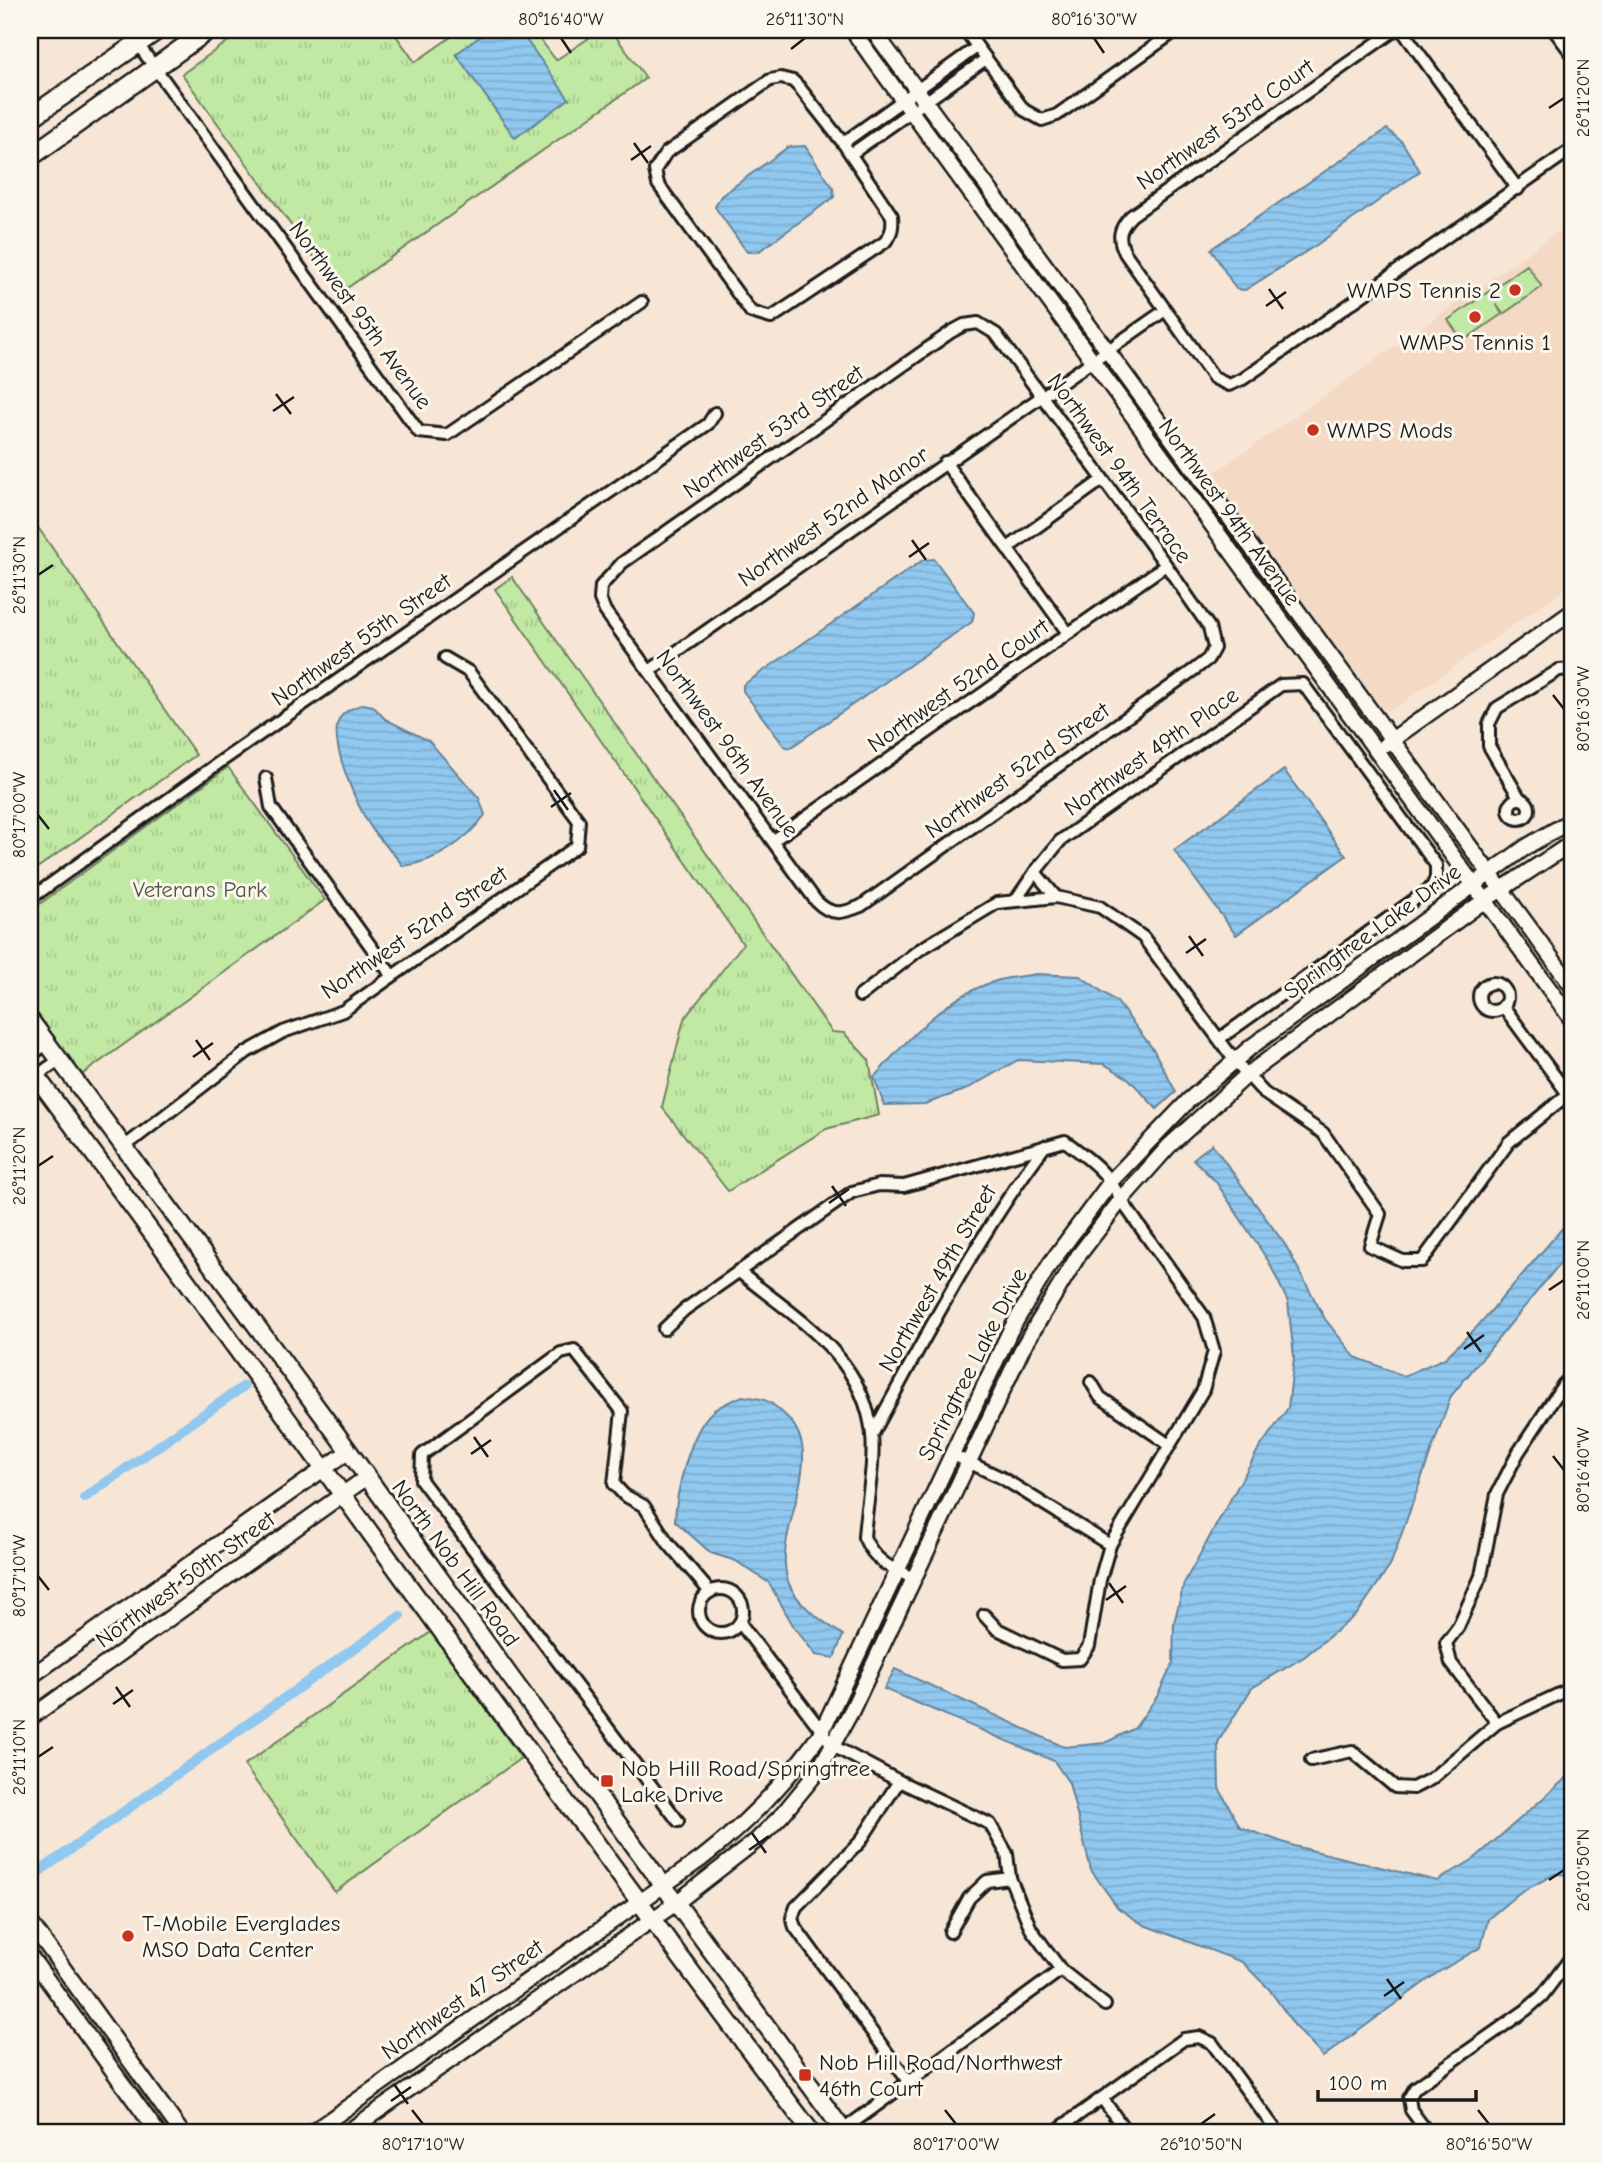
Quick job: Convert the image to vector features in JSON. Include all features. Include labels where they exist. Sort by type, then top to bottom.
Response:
[{"type":"highway","points":[[30,118],[157,30]]},
{"type":"highway","points":[[30,157],[208,30]]},
{"type":"main road","name":"North Nob Hill Road","points":[[30,1020],[349,1451],[844,2132]]},
{"type":"main road","points":[[32,1075],[325,1468],[652,1920],[812,2133]]},
{"type":"street","name":"Northwest 94th Avenue","points":[[852,30],[1572,1020]]},
{"type":"street","name":"Northwest 94th Avenue","points":[[873,30],[1109,349],[1572,986]]},
{"type":"street","points":[[965,30],[1024,110],[1042,120],[1057,115],[1177,30]]},
{"type":"street","name":"Northwest 53rd Court","points":[[1164,311],[1125,253],[1119,233],[1131,216],[1395,30]]},
{"type":"street","points":[[1402,30],[1518,189]]},
{"type":"street","points":[[1554,30],[1572,54]]},
{"type":"street","name":"Northwest 95th Avenue","points":[[137,43],[419,432],[447,435],[642,302]]},
{"type":"street","points":[[851,154],[977,47]]},
{"type":"street","points":[[922,96],[986,59]]},
{"type":"street","points":[[781,78],[799,87],[843,143],[892,216],[891,235],[886,242],[778,316],[760,317],[751,312],[658,184],[655,170],[666,153],[770,80],[781,78]]},
{"type":"street","points":[[843,143],[908,107]]},
{"type":"street","points":[[1164,311],[1214,378],[1228,385],[1243,379],[1572,149]]},
{"type":"street","name":"Northwest 52nd Manor","points":[[649,671],[944,462],[1164,311]]},
{"type":"street","name":"Northwest 94th Terrace","points":[[978,323],[996,334],[1166,565],[1209,627],[1214,648]]},
{"type":"street","name":"Northwest 53rd Street","points":[[601,586],[622,563],[951,332],[978,323]]},
{"type":"street","name":"Northwest 55th Street","points":[[30,899],[220,762],[708,424],[715,413]]},
{"type":"street","points":[[944,462],[1009,547],[1068,633]]},
{"type":"street","points":[[1009,547],[1102,480]]},
{"type":"street","name":"Northwest 52nd Court","points":[[774,840],[1166,565]]},
{"type":"street","name":"Northwest 96th Avenue","points":[[601,586],[600,599],[605,611],[816,901],[837,914]]},
{"type":"street","points":[[1376,751],[1572,612]]},
{"type":"street","name":"Northwest 52nd Street","points":[[837,914],[861,906],[1195,669],[1208,659],[1214,648]]},
{"type":"street","name":"Northwest 52nd Street","points":[[124,1147],[247,1052],[283,1032],[343,1011],[577,846],[579,821],[469,672],[445,658]]},
{"type":"street","points":[[1520,799],[1489,746],[1489,724],[1497,708],[1559,670],[1572,669]]},
{"type":"street","name":"Northwest 49th Place","points":[[1015,901],[1060,841],[1280,685],[1303,684],[1436,865],[1436,878],[1432,887],[1219,1039]]},
{"type":"street","points":[[266,778],[271,807],[392,975]]},
{"type":"street","name":"Springtree Lake Drive","points":[[639,1901],[701,1860],[753,1818],[787,1781],[821,1733],[1019,1314],[1071,1233],[1112,1180],[1170,1118],[1235,1060],[1474,884],[1572,820]]},
{"type":"street","name":"Springtree Lake Drive","points":[[833,1746],[1040,1316],[1078,1256],[1121,1200],[1186,1130],[1247,1075],[1485,900],[1572,842]]},
{"type":"street","points":[[1035,872],[1055,897]]},
{"type":"street","points":[[860,996],[919,950],[997,903],[1055,897],[1100,907],[1143,937],[1235,1060],[1264,1093],[1324,1133],[1380,1214],[1370,1245],[1403,1261],[1422,1261],[1509,1142],[1570,1093],[1503,1006]]},
{"type":"street","points":[[30,1056],[47,1044]]},
{"type":"street","points":[[32,1075],[59,1060]]},
{"type":"street","points":[[664,1329],[684,1310],[852,1192],[879,1185],[904,1186],[1065,1141],[1112,1180],[1121,1200],[1204,1317],[1214,1351],[1203,1390],[1168,1444],[1110,1545],[1100,1580],[1089,1646],[1080,1659],[1062,1660],[997,1629],[984,1615]]},
{"type":"street","name":"Northwest 49th Street","points":[[872,1435],[1006,1197],[1045,1146]]},
{"type":"street","points":[[738,1271],[805,1324],[856,1377],[872,1435],[864,1536],[870,1551],[896,1571],[914,1578]]},
{"type":"street","points":[[678,1821],[421,1480],[422,1455],[561,1353],[574,1350],[622,1411],[614,1484],[624,1494],[644,1506],[668,1543],[710,1592]]},
{"type":"street","points":[[1497,1723],[1451,1663],[1446,1643],[1458,1627],[1481,1576],[1497,1494],[1518,1453],[1563,1385],[1572,1376]]},
{"type":"street","points":[[1091,1382],[1100,1397],[1168,1444]]},
{"type":"street","name":"Northwest 50th Street","points":[[30,1677],[349,1451]]},
{"type":"street","points":[[951,1454],[1002,1478],[1110,1545]]},
{"type":"street","name":"Northwest 50th Street","points":[[30,1718],[367,1477]]},
{"type":"street","points":[[727,1590],[739,1598],[743,1612],[740,1623],[725,1634],[710,1632],[704,1627],[699,1607],[710,1592],[727,1590]]},
{"type":"street","points":[[740,1623],[833,1746],[990,1824],[1007,1854],[1010,1878],[1031,1929],[1061,1970],[1105,2005]]},
{"type":"street","points":[[1311,1760],[1352,1751],[1395,1787],[1413,1788],[1431,1779],[1497,1723],[1572,1688]]},
{"type":"street","name":"Northwest 47 Street","points":[[346,2133],[676,1903],[771,1827],[795,1801],[833,1746]]},
{"type":"street","points":[[899,1781],[860,1842],[796,1906],[792,1918],[795,1927],[908,2081]]},
{"type":"street","points":[[950,1932],[969,1898],[987,1881],[1010,1878]]},
{"type":"street","name":"Northwest 47 Street","points":[[311,2133],[639,1901]]},
{"type":"street","points":[[30,1922],[182,2133]]},
{"type":"street","points":[[30,1956],[158,2133]]},
{"type":"street","points":[[1428,2133],[1411,2110],[1409,2098],[1415,2088],[1534,2003],[1570,1957]]},
{"type":"street","points":[[844,2132],[908,2081],[1061,1970]]},
{"type":"street","points":[[524,1983],[536,1999]]},
{"type":"street","points":[[1053,2133],[1184,2039],[1199,2037],[1212,2043],[1278,2133]]},
{"type":"street","points":[[1102,2098],[1127,2133]]},
{"type":"street","points":[[353,2104],[365,2120]]},
{"type":"street","points":[[1560,2133],[1572,2125]]},
{"type":"shaded area","points":[[1572,222],[1572,584],[1392,710],[1386,710],[1380,706],[1210,476]]},
{"type":"green space","points":[[244,30],[392,30],[415,62],[461,30],[533,30],[556,60],[601,30],[611,30],[646,78],[340,293],[182,74]]},
{"type":"green space","points":[[1527,265],[1542,287],[1503,314],[1496,304],[1502,314],[1463,341],[1448,320]]},
{"type":"green space","points":[[30,516],[196,755],[30,873]]},
{"type":"green space","points":[[512,577],[832,1032],[844,1033],[869,1060],[879,1115],[826,1129],[728,1191],[662,1107],[684,1019],[743,944],[495,589]]},
{"type":"green space","name":"Veterans Park","points":[[228,767],[325,900],[80,1076],[30,1003],[30,911]]},
{"type":"green space","points":[[431,1632],[521,1758],[335,1892],[244,1765]]},
{"type":"water","points":[[489,30],[519,30],[569,99],[515,138],[456,54]]},
{"type":"water","points":[[1387,129],[1402,142],[1420,171],[1318,244],[1245,290],[1236,289],[1211,249]]},
{"type":"water","points":[[805,146],[833,188],[834,197],[758,252],[747,252],[715,207],[721,196],[788,147]]},
{"type":"water","points":[[934,559],[974,613],[972,622],[790,748],[784,746],[743,691],[743,685],[923,560]]},
{"type":"water","points":[[363,704],[373,706],[385,719],[429,741],[479,798],[485,815],[477,825],[449,849],[427,860],[403,866],[372,829],[347,777],[338,746],[338,722],[348,710]]},
{"type":"water","points":[[1284,770],[1346,856],[1236,935],[1174,850]]},
{"type":"water","points":[[1036,974],[1080,976],[1117,1002],[1153,1049],[1176,1092],[1157,1109],[1129,1079],[1104,1064],[1018,1060],[965,1090],[925,1104],[884,1105],[874,1077],[942,1009],[975,989],[998,980]]},
{"type":"water","points":[[1212,1144],[1286,1246],[1325,1319],[1355,1357],[1404,1376],[1445,1358],[1477,1327],[1572,1217],[1572,1249],[1451,1396],[1390,1566],[1357,1614],[1304,1657],[1252,1688],[1218,1742],[1219,1788],[1240,1827],[1294,1846],[1437,1881],[1474,1859],[1572,1773],[1572,1875],[1555,1874],[1519,1893],[1488,1919],[1481,1947],[1437,1973],[1323,2057],[1295,2026],[1269,1989],[1242,1962],[1144,1925],[1118,1908],[1091,1870],[1069,1783],[1054,1761],[884,1689],[895,1669],[1064,1747],[1105,1743],[1135,1728],[1158,1695],[1173,1663],[1174,1623],[1184,1583],[1258,1450],[1288,1408],[1294,1357],[1288,1302],[1269,1262],[1216,1182],[1193,1159]]},
{"type":"water","points":[[742,1396],[772,1404],[788,1418],[799,1435],[803,1455],[802,1476],[786,1543],[785,1564],[789,1584],[799,1600],[843,1635],[834,1658],[816,1655],[794,1627],[769,1583],[736,1561],[711,1553],[675,1521],[681,1479],[697,1433],[715,1410]]},
{"type":"waterway","points":[[84,1498],[244,1386]]},
{"type":"waterway","points":[[40,1871],[400,1616]]},
{"type":"place","name":"WMPS Tennis 2","points":[[1515,290]]},
{"type":"place","name":"WMPS Tennis 1","points":[[1475,317]]},
{"type":"place","name":"WMPS Mods","points":[[1313,430]]},
{"type":"place","name":"Nob Hill Road/Springtree Lake Drive","points":[[607,1781]]},
{"type":"place","name":"T-Mobile Everglades MSO Data Center","points":[[128,1936]]},
{"type":"place","name":"Nob Hill Road/Northwest 46th Court","points":[[805,2075]]}]
